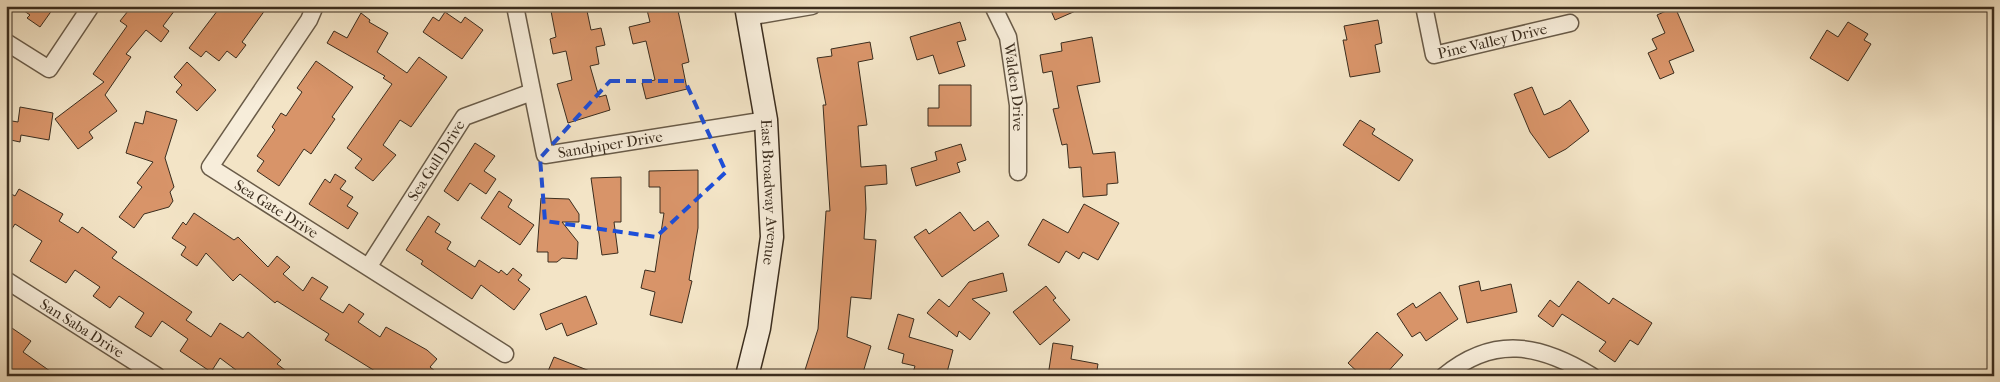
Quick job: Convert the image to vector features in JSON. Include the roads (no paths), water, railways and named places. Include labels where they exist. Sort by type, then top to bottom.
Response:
[{"type":"street","points":[[6,42],[49,69],[91,6]]},
{"type":"street","name":"Sea Gate Drive","points":[[314,6],[309,20],[210,167],[369,266],[504,354]]},
{"type":"street","name":"Sandpiper Drive","points":[[515,6],[546,155],[766,120]]},
{"type":"street","points":[[747,11],[812,6]]},
{"type":"street","name":"Walden Drive","points":[[993,6],[1008,37],[1018,105],[1018,172]]},
{"type":"street","name":"Pine Valley Drive","points":[[1424,6],[1434,55],[1570,23]]},
{"type":"street","name":"East Broadway Avenue","points":[[747,11],[766,120],[772,237],[759,328],[747,376]]},
{"type":"street","name":"Sea Gull Drive","points":[[369,266],[464,117],[532,92]]},
{"type":"street","name":"San Saba Drive","points":[[6,280],[157,376]]},
{"type":"street","points":[[1444,376],[1485,352],[1522,347],[1555,356],[1592,376]]}]
